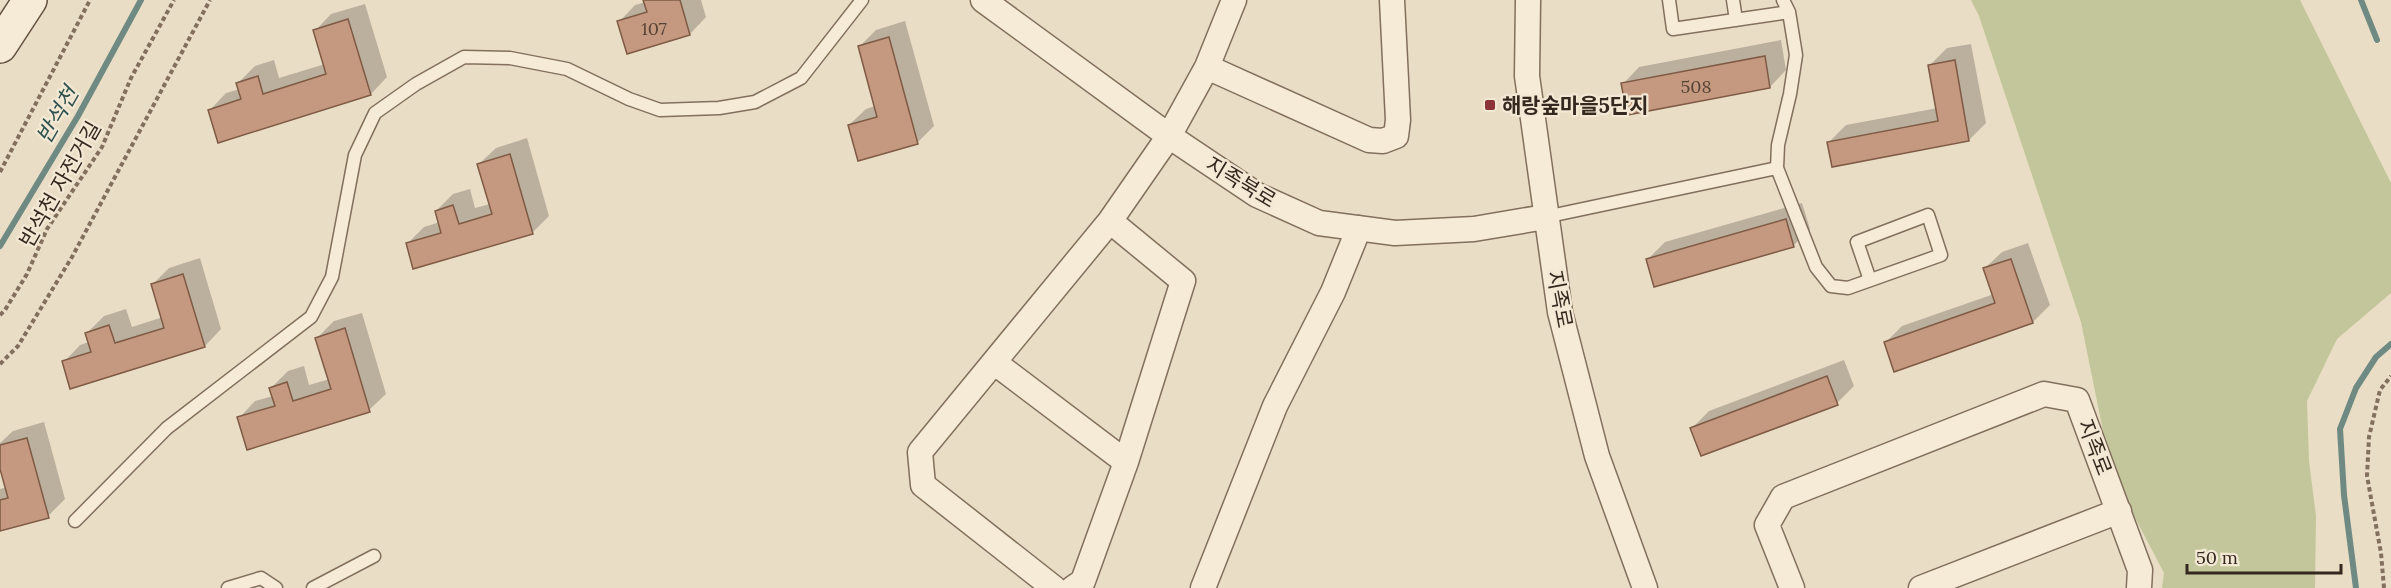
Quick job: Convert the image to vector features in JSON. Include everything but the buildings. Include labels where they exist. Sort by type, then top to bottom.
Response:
[{"type":"street","points":[[0,46],[30,0]]},
{"type":"street","name":"지족북로","points":[[983,0],[1169,136],[1257,195],[1319,223],[1395,233],[1474,229],[1545,217]]},
{"type":"street","points":[[1054,588],[923,485],[920,452],[1110,220],[1169,136],[1207,67],[1234,0]]},
{"type":"street","points":[[1207,67],[1369,140],[1383,141],[1396,136],[1398,120],[1392,0]]},
{"type":"street","name":"지족로","points":[[1528,0],[1527,76],[1560,312],[1598,456],[1645,588]]},
{"type":"street","points":[[1073,588],[1083,581],[1126,462],[1183,281],[1110,220]]},
{"type":"street","points":[[1203,588],[1275,406],[1333,292],[1359,228]]},
{"type":"street","points":[[994,363],[1126,462]]},
{"type":"street","name":"지족로","points":[[1792,588],[1767,525],[1783,497],[2044,394],[2077,400],[2140,570],[2139,588]]},
{"type":"street","points":[[1921,588],[2119,511]]},
{"type":"lane","points":[[75,521],[167,428],[311,317],[332,277],[355,156],[375,113],[416,84],[464,57],[510,58],[567,69],[629,99],[660,110],[719,108],[755,102],[801,78],[862,0]]},
{"type":"lane","points":[[1669,0],[1673,29],[1789,12]]},
{"type":"lane","points":[[1733,0],[1736,20]]},
{"type":"lane","points":[[1783,0],[1789,12],[1796,55],[1780,136],[1777,168],[1816,267],[1831,286],[1848,288],[1941,255],[1928,215],[1857,242],[1870,280]]},
{"type":"lane","points":[[1545,217],[1777,168]]},
{"type":"lane","points":[[312,588],[374,556]]},
{"type":"lane","points":[[228,588],[261,578],[276,588]]},
{"type":"path","points":[[0,172],[90,0]]},
{"type":"path","name":"반석천 자전거길","points":[[0,315],[6,310],[27,274],[47,229],[102,147],[131,78],[174,0]]},
{"type":"path","points":[[0,364],[18,346],[72,257],[210,0]]},
{"type":"path","points":[[2384,588],[2381,553],[2367,476],[2369,437],[2380,390],[2391,376]]},
{"type":"green space","points":[[1971,0],[2300,0],[2391,183],[2391,293],[2337,339],[2307,401],[2309,461],[2316,516],[2315,588],[2162,588],[2164,573],[2131,510],[2103,431],[2081,322],[1979,16]]},
{"type":"waterway","name":"반석천","points":[[0,246],[78,116],[141,0]]},
{"type":"waterway","points":[[2361,0],[2377,40]]},
{"type":"waterway","points":[[2356,588],[2344,495],[2340,429],[2356,388],[2376,357],[2391,344]]},
{"type":"place","name":"해랑숲마을5단지","points":[[1490,105]]}]
